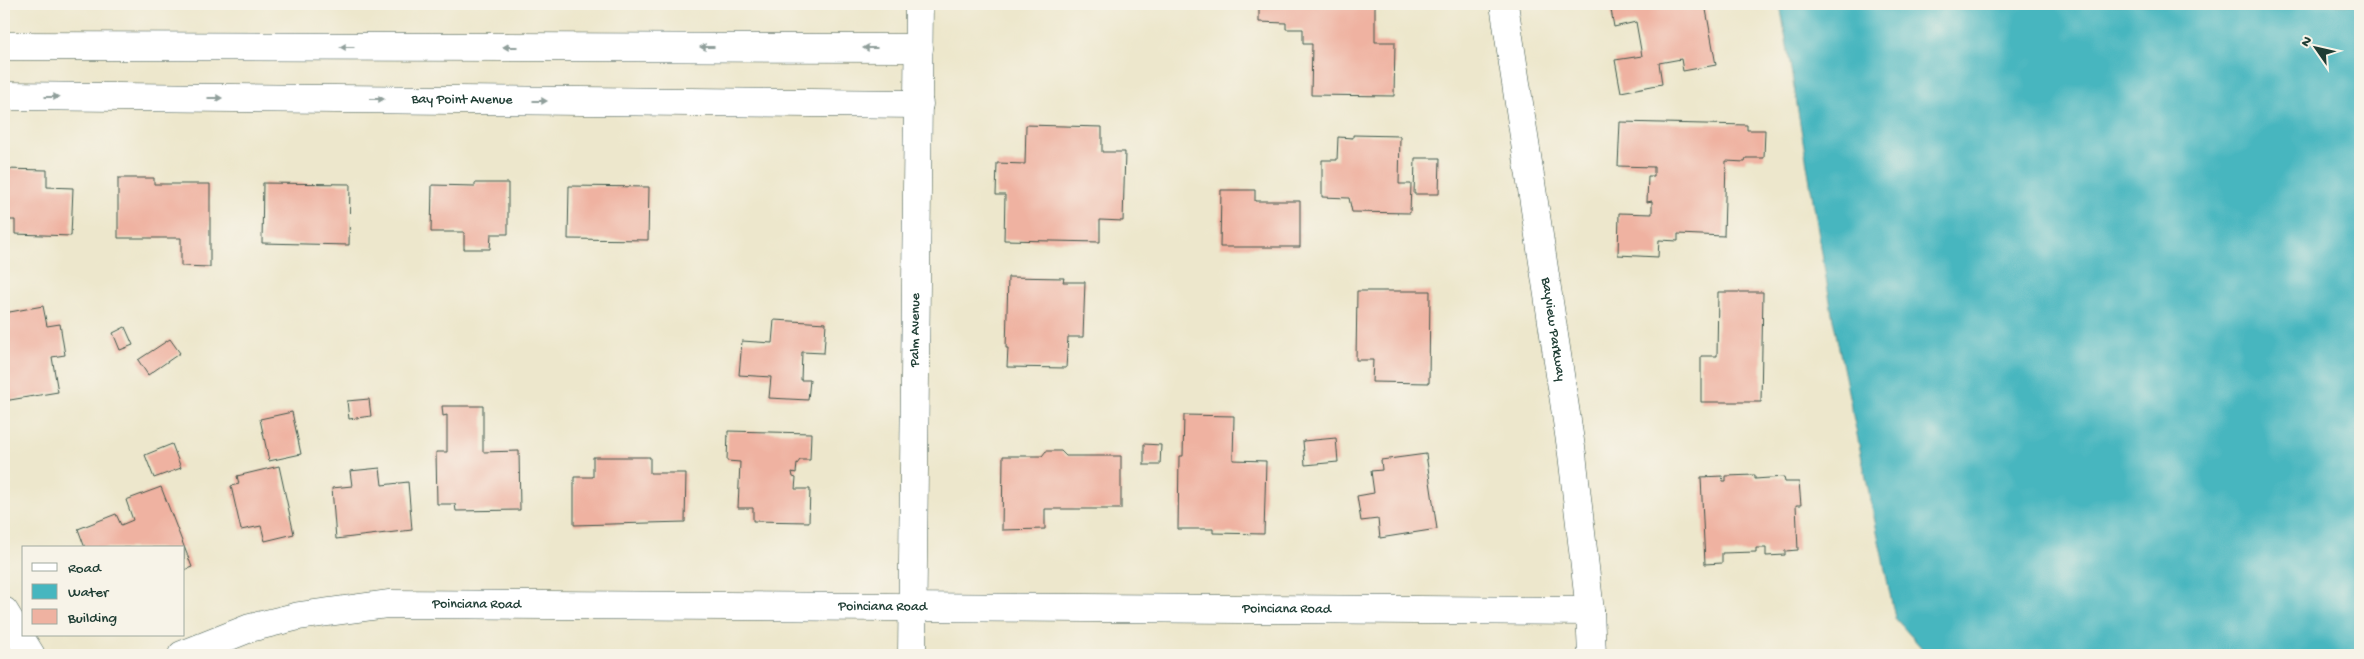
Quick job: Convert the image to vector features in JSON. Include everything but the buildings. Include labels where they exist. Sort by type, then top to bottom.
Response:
[{"type":"street","name":"Palm Avenue","points":[[912,655],[920,104],[919,4]]},
{"type":"street","name":"Bayview Parkway","points":[[1504,4],[1572,454],[1590,611],[1592,655]]},
{"type":"street","points":[[4,46],[919,48]]},
{"type":"street","name":"Bay Point Avenue","points":[[4,96],[920,104]]},
{"type":"street","name":"Poinciana Road","points":[[182,655],[250,628],[342,609],[388,604],[1590,611]]},
{"type":"street","points":[[4,611],[31,655]]},
{"type":"water","points":[[1780,4],[2360,4],[2360,655],[1928,655],[1895,618],[1833,319]]}]
